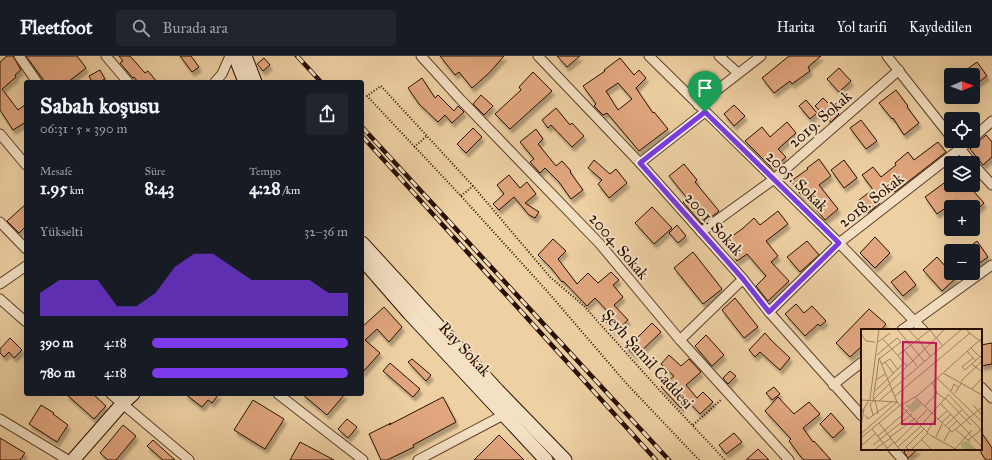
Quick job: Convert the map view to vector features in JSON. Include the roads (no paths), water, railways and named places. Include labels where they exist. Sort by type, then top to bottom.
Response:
[{"type":"street","points":[[18,56],[36,80]]},
{"type":"street","points":[[106,56],[126,80]]},
{"type":"street","points":[[217,80],[222,74],[230,56]]},
{"type":"street","points":[[235,56],[244,80]]},
{"type":"street","points":[[245,56],[254,80]]},
{"type":"street","name":"2004. Sokak","points":[[421,56],[460,99],[600,244],[680,340],[789,460]]},
{"type":"street","name":"2001. Sokak","points":[[538,56],[640,163],[743,279],[769,312],[833,385],[861,415]]},
{"type":"street","name":"2005. Sokak","points":[[649,56],[839,243],[922,329]]},
{"type":"street","points":[[719,56],[738,73]]},
{"type":"street","points":[[698,105],[761,56]]},
{"type":"street","points":[[888,56],[944,128]]},
{"type":"street","name":"2019. Sokak","points":[[701,232],[774,179],[899,70]]},
{"type":"street","points":[[640,163],[705,112]]},
{"type":"street","points":[[980,132],[992,121]]},
{"type":"street","points":[[0,134],[24,164]]},
{"type":"street","points":[[961,149],[967,156]]},
{"type":"street","name":"2018. Sokak","points":[[769,312],[839,243],[961,149]]},
{"type":"street","points":[[980,171],[992,186]]},
{"type":"street","points":[[0,222],[24,247]]},
{"type":"street","points":[[364,245],[565,460]]},
{"type":"street","name":"Ray Sokak","points":[[364,261],[409,313],[546,460]]},
{"type":"street","points":[[903,329],[992,265]]},
{"type":"street","points":[[0,284],[24,267]]},
{"type":"street","points":[[680,340],[743,279]]},
{"type":"street","points":[[0,299],[24,320]]},
{"type":"street","points":[[833,385],[861,363]]},
{"type":"street","points":[[982,388],[992,398]]},
{"type":"street","points":[[114,396],[189,460]]},
{"type":"street","points":[[73,460],[130,396]]},
{"type":"street","points":[[281,396],[363,460]]},
{"type":"street","points":[[418,460],[516,409]]},
{"type":"street","points":[[0,419],[68,460]]},
{"type":"street","points":[[894,450],[903,460]]},
{"type":"railway","points":[[297,56],[319,80]]},
{"type":"railway","points":[[364,129],[669,460]]},
{"type":"railway","points":[[364,138],[656,460]]}]
